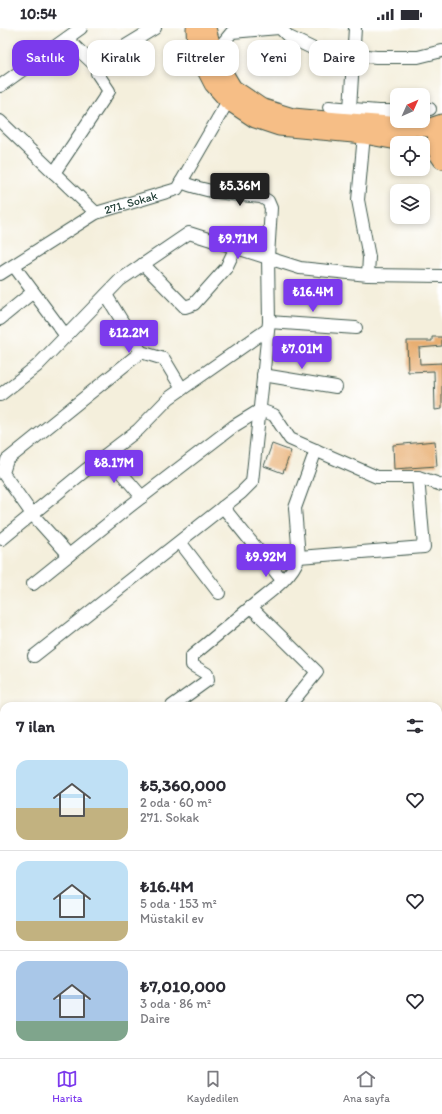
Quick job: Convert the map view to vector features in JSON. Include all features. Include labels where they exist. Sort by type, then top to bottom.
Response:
[{"type":"highway","points":[[195,28],[196,51],[213,84],[228,101],[255,119],[279,127],[313,132],[364,135],[390,140]]},
{"type":"highway","points":[[207,28],[215,58],[233,88],[261,107],[293,117],[427,128],[442,124]]},
{"type":"highway","points":[[440,157],[436,139],[442,124]]},
{"type":"highway","points":[[430,151],[440,157]]},
{"type":"street","points":[[67,40],[81,28]]},
{"type":"street","points":[[135,40],[155,28]]},
{"type":"street","points":[[225,40],[232,32],[280,28],[289,37],[309,47]]},
{"type":"street","points":[[354,40],[355,28]]},
{"type":"street","points":[[79,51],[87,58]]},
{"type":"street","points":[[369,56],[418,57],[442,51]]},
{"type":"street","points":[[0,86],[15,76]]},
{"type":"street","points":[[54,173],[109,91],[99,76]]},
{"type":"street","points":[[350,109],[351,76]]},
{"type":"street","name":"271. Sokak","points":[[0,274],[96,213],[177,189],[228,101]]},
{"type":"street","points":[[329,107],[390,111]]},
{"type":"street","points":[[0,121],[96,213]]},
{"type":"street","points":[[364,135],[358,200],[369,257],[368,275]]},
{"type":"street","points":[[34,656],[180,542],[252,482],[269,326],[268,257],[271,208],[265,198],[210,192],[181,182]]},
{"type":"street","points":[[0,395],[37,366],[120,280],[189,233],[236,246],[300,268],[368,275],[442,276]]},
{"type":"street","points":[[143,264],[185,307],[189,307],[194,304],[226,268],[236,246]]},
{"type":"street","points":[[14,266],[66,336]]},
{"type":"street","points":[[0,319],[33,292]]},
{"type":"street","points":[[106,294],[141,352],[164,359],[182,389]]},
{"type":"street","points":[[2,539],[138,430],[169,398],[269,326],[356,328]]},
{"type":"street","points":[[69,555],[32,514],[3,473],[7,460],[141,352]]},
{"type":"street","points":[[264,375],[336,387]]},
{"type":"street","points":[[260,410],[274,415],[290,440],[377,477],[418,477],[442,485]]},
{"type":"street","points":[[33,584],[234,426],[260,410]]},
{"type":"street","points":[[178,702],[208,680],[207,674],[192,665],[192,656],[293,570],[299,557],[295,508],[316,450]]},
{"type":"street","points":[[106,455],[142,497]]},
{"type":"street","points":[[299,557],[424,546],[418,477]]},
{"type":"street","points":[[223,507],[282,580]]},
{"type":"street","points":[[180,542],[219,593]]},
{"type":"street","points":[[251,607],[317,672],[292,702]]},
{"type":"building","points":[[432,337],[442,337],[442,346],[419,348],[420,364],[442,363],[442,409],[435,410],[434,371],[408,372],[407,341],[432,341]]},
{"type":"building","points":[[435,441],[437,466],[394,469],[393,445]]},
{"type":"building","points":[[272,444],[291,451],[283,473],[264,466]]}]
